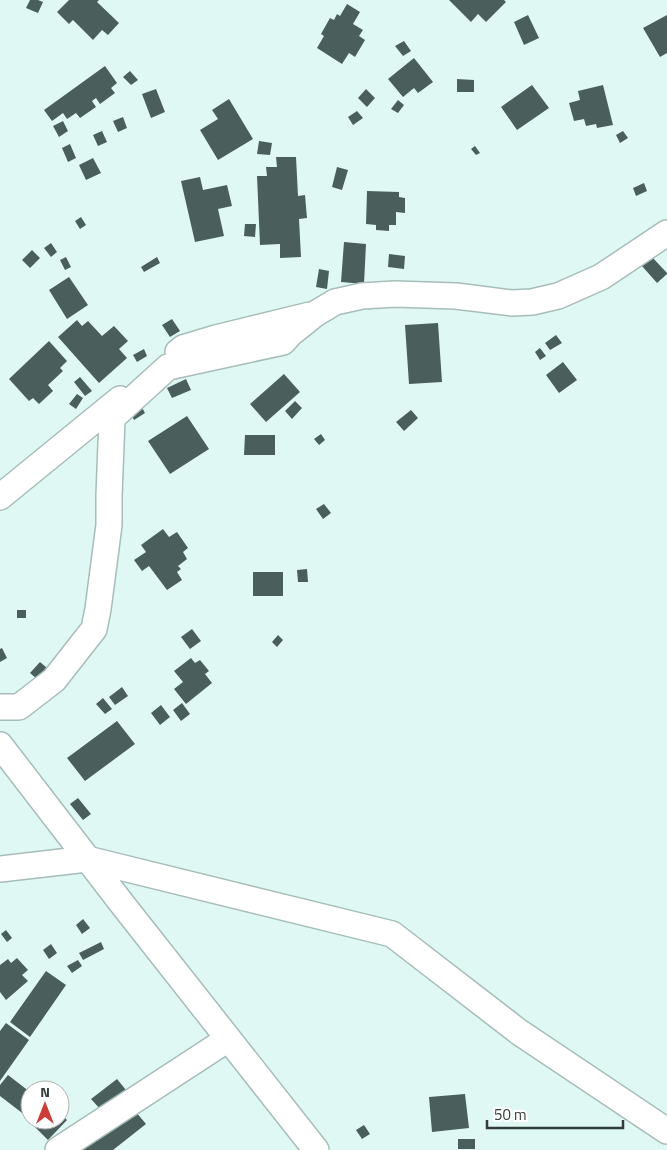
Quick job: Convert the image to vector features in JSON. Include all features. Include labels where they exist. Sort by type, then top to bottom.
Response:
[{"type":"street","points":[[0,708],[19,708],[54,680],[94,630],[109,525],[112,418],[168,367],[283,342],[315,314],[335,302],[362,296],[394,294],[456,296],[512,303],[532,302],[558,296],[601,277],[667,233]]},
{"type":"street","points":[[0,498],[183,348],[315,314]]},
{"type":"street","points":[[0,745],[87,859],[316,1150]]},
{"type":"street","points":[[0,869],[87,859],[392,934],[519,1032],[667,1131]]},
{"type":"street","points":[[58,1150],[228,1039]]},
{"type":"building","points":[[30,0],[43,2],[38,13],[26,8]]},
{"type":"building","points":[[69,0],[99,0],[97,2],[119,23],[108,35],[102,30],[93,40],[73,20],[69,24],[57,12]]},
{"type":"building","points":[[449,0],[504,0],[506,2],[486,22],[478,14],[471,22]]},
{"type":"building","points":[[347,4],[360,12],[353,24],[363,30],[359,36],[365,40],[355,57],[349,53],[342,64],[317,48],[324,36],[321,34],[330,18],[334,20],[337,14],[340,16]]},
{"type":"building","points":[[528,15],[539,38],[524,45],[514,22]]},
{"type":"building","points":[[667,15],[667,53],[660,57],[643,28]]},
{"type":"building","points":[[404,41],[411,51],[403,56],[395,46]]},
{"type":"building","points":[[414,58],[433,82],[418,93],[414,88],[403,97],[388,79]]},
{"type":"building","points":[[105,66],[117,83],[111,88],[115,93],[100,104],[96,98],[92,101],[96,107],[80,118],[76,113],[67,119],[63,113],[52,121],[44,110]]},
{"type":"building","points":[[130,71],[138,80],[131,85],[123,77]]},
{"type":"building","points":[[457,79],[474,80],[474,92],[457,92]]},
{"type":"building","points":[[532,85],[549,108],[517,130],[501,107]]},
{"type":"building","points":[[603,85],[613,125],[597,128],[596,124],[586,126],[584,119],[574,121],[569,103],[580,100],[578,91]]},
{"type":"building","points":[[156,89],[165,112],[151,118],[142,94]]},
{"type":"building","points":[[366,89],[375,98],[367,107],[358,98]]},
{"type":"building","points":[[229,99],[253,139],[218,160],[200,130],[218,119],[212,110]]},
{"type":"building","points":[[398,100],[404,105],[398,113],[391,109]]},
{"type":"building","points":[[357,111],[363,118],[353,125],[348,117]]},
{"type":"building","points":[[123,117],[127,128],[118,132],[113,121]]},
{"type":"building","points":[[63,121],[68,131],[59,137],[53,126]]},
{"type":"building","points":[[102,131],[107,142],[98,146],[93,135]]},
{"type":"building","points":[[623,131],[628,138],[620,143],[616,135]]},
{"type":"building","points":[[259,141],[272,143],[270,155],[257,154]]},
{"type":"building","points":[[70,144],[76,158],[68,162],[62,148]]},
{"type":"building","points":[[475,146],[480,153],[476,155],[471,149]]},
{"type":"building","points":[[276,157],[296,157],[298,196],[305,195],[307,218],[299,219],[301,257],[280,258],[280,244],[260,245],[257,176],[267,176],[266,167],[277,167]]},
{"type":"building","points":[[93,158],[101,173],[86,180],[79,165]]},
{"type":"building","points":[[337,167],[348,170],[342,190],[332,187]]},
{"type":"building","points":[[200,177],[203,190],[227,185],[232,206],[218,209],[224,236],[195,242],[181,181]]},
{"type":"building","points":[[644,183],[647,191],[636,196],[633,188]]},
{"type":"building","points":[[367,191],[399,192],[399,197],[405,198],[405,213],[396,212],[396,225],[389,225],[389,231],[376,230],[376,225],[366,224]]},
{"type":"building","points":[[81,217],[86,225],[80,229],[75,221]]},
{"type":"building","points":[[245,224],[256,224],[255,237],[244,236]]},
{"type":"building","points":[[344,242],[366,244],[364,284],[341,282]]},
{"type":"building","points":[[51,243],[57,252],[51,257],[44,248]]},
{"type":"building","points":[[32,250],[40,258],[30,268],[22,260]]},
{"type":"building","points":[[389,254],[405,256],[404,269],[388,267]]},
{"type":"building","points":[[66,257],[71,267],[65,270],[60,260]]},
{"type":"building","points":[[157,257],[160,263],[144,272],[141,267]]},
{"type":"building","points":[[652,257],[667,273],[657,283],[642,266]]},
{"type":"building","points":[[319,269],[329,271],[327,289],[316,287]]},
{"type":"building","points":[[69,277],[88,305],[67,319],[49,290]]},
{"type":"building","points":[[172,319],[180,331],[170,337],[162,325]]},
{"type":"building","points":[[77,320],[82,326],[88,321],[102,336],[114,326],[128,341],[119,349],[127,358],[99,383],[58,337]]},
{"type":"building","points":[[438,323],[442,382],[409,384],[405,325]]},
{"type":"building","points":[[556,335],[562,343],[550,350],[545,343]]},
{"type":"building","points":[[49,341],[67,361],[60,368],[63,371],[48,385],[53,391],[39,404],[33,398],[29,401],[9,379]]},
{"type":"building","points":[[540,348],[546,356],[540,360],[535,352]]},
{"type":"building","points":[[144,349],[147,356],[137,362],[133,355]]},
{"type":"building","points":[[563,362],[577,380],[559,393],[546,375]]},
{"type":"building","points":[[284,374],[300,392],[266,422],[250,404]]},
{"type":"building","points":[[80,377],[92,391],[85,396],[74,382]]},
{"type":"building","points":[[186,379],[191,390],[172,398],[167,388]]},
{"type":"building","points":[[77,394],[83,398],[76,409],[69,404]]},
{"type":"building","points":[[295,401],[302,408],[292,419],[285,411]]},
{"type":"building","points":[[140,404],[145,413],[134,420],[129,410]]},
{"type":"building","points":[[411,410],[418,418],[404,431],[396,422]]},
{"type":"building","points":[[187,416],[209,449],[170,474],[148,441]]},
{"type":"building","points":[[321,434],[325,440],[319,445],[314,439]]},
{"type":"building","points":[[245,435],[275,435],[275,455],[244,455]]},
{"type":"building","points":[[324,504],[331,513],[323,519],[316,509]]},
{"type":"building","points":[[163,529],[169,537],[177,532],[188,548],[183,552],[187,559],[178,566],[181,569],[177,572],[182,580],[167,590],[149,566],[142,571],[134,560],[146,552],[141,545]]},
{"type":"building","points":[[307,569],[308,582],[298,582],[297,570]]},
{"type":"building","points":[[253,572],[283,572],[283,596],[253,596]]},
{"type":"building","points":[[17,610],[26,610],[26,618],[17,618]]},
{"type":"building","points":[[192,629],[201,641],[190,649],[181,637]]},
{"type":"building","points":[[278,635],[283,640],[277,647],[272,642]]},
{"type":"building","points":[[2,648],[7,658],[0,662],[0,649]]},
{"type":"building","points":[[191,658],[195,663],[200,660],[209,671],[205,674],[212,683],[186,704],[174,689],[183,682],[174,671]]},
{"type":"building","points":[[40,662],[47,668],[37,679],[30,673]]},
{"type":"building","points":[[122,687],[128,696],[115,705],[109,697]]},
{"type":"building","points":[[103,698],[112,709],[105,714],[96,704]]},
{"type":"building","points":[[182,703],[190,714],[181,721],[173,710]]},
{"type":"building","points":[[161,705],[170,717],[160,725],[151,713]]},
{"type":"building","points":[[117,721],[135,744],[85,781],[67,758]]},
{"type":"building","points":[[78,798],[91,814],[83,820],[70,804]]},
{"type":"building","points":[[83,919],[90,928],[82,934],[76,925]]},
{"type":"building","points":[[6,930],[12,938],[7,942],[1,934]]},
{"type":"building","points":[[101,942],[104,949],[83,960],[79,953]]},
{"type":"building","points":[[51,944],[57,953],[49,959],[43,950]]},
{"type":"building","points":[[17,958],[28,970],[22,975],[28,981],[6,1000],[0,992],[0,965],[8,959],[11,963]]},
{"type":"building","points":[[78,960],[82,966],[72,973],[67,966]]},
{"type":"building","points":[[46,971],[66,985],[30,1037],[10,1022]]},
{"type":"building","points":[[6,1023],[29,1040],[0,1081],[0,1031]]},
{"type":"building","points":[[8,1075],[20,1084],[20,1111],[0,1096],[0,1085]]},
{"type":"building","points":[[117,1079],[126,1090],[101,1110],[91,1099]]},
{"type":"building","points":[[465,1094],[469,1128],[432,1132],[429,1097]]},
{"type":"building","points":[[131,1106],[146,1124],[113,1150],[77,1150]]},
{"type":"building","points":[[364,1125],[370,1134],[362,1139],[356,1130]]},
{"type":"building","points":[[38,1130],[58,1130],[48,1140]]},
{"type":"building","points":[[458,1139],[475,1139],[475,1149],[458,1149]]}]
